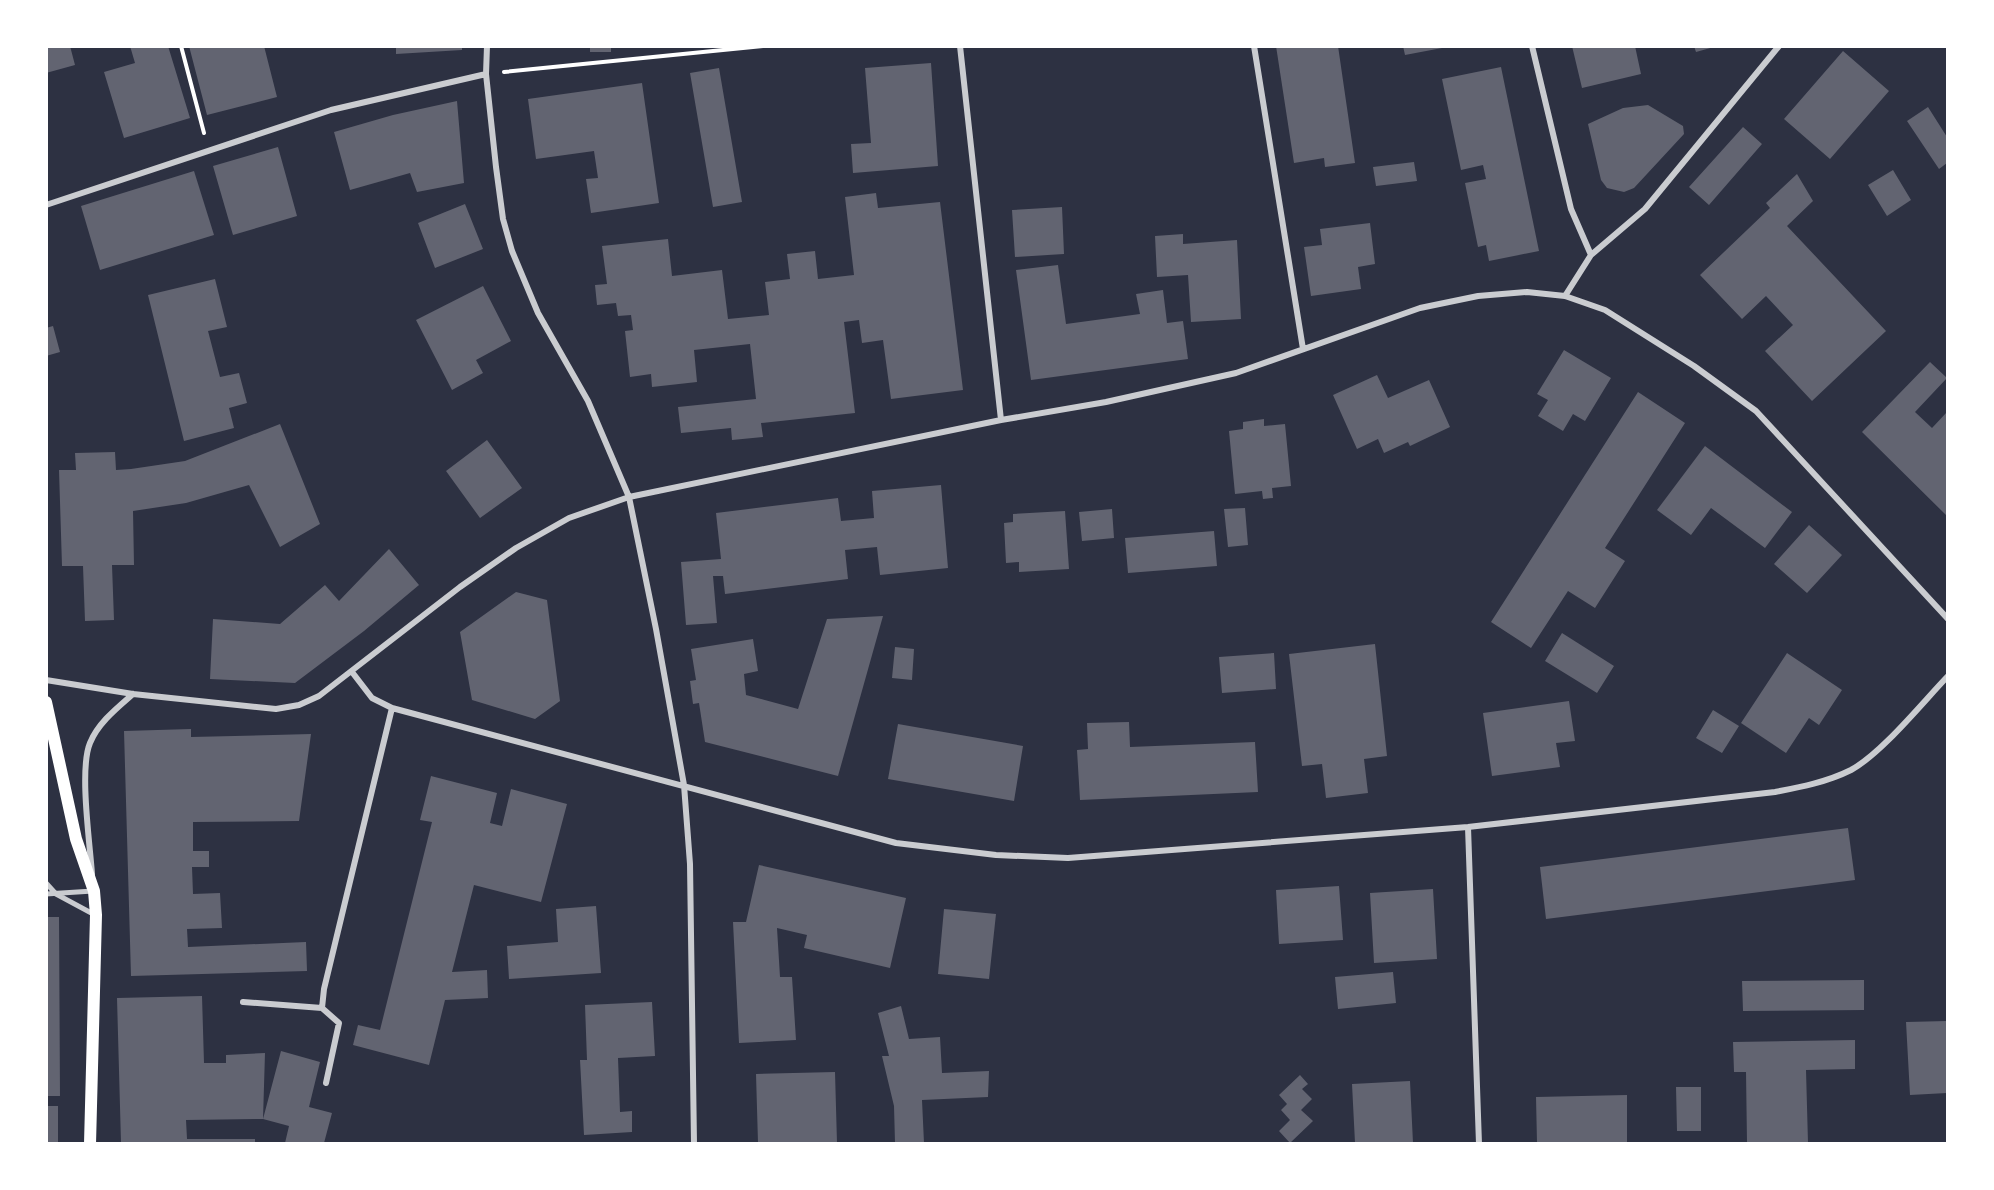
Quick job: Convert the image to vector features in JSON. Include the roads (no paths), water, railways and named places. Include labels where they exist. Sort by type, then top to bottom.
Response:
[{"type":"main road","points":[[46,702],[76,839],[94,891],[96,915],[90,1143]]},
{"type":"street","points":[[487,46],[486,74],[496,168],[512,251],[538,313],[588,401],[630,497],[684,785],[690,864],[694,1143]]},
{"type":"street","points":[[960,46],[1001,420]]},
{"type":"street","points":[[1254,46],[1304,349]]},
{"type":"street","points":[[1532,46],[1571,209],[1591,255]]},
{"type":"street","points":[[1565,296],[1591,255],[1645,209],[1779,46]]},
{"type":"street","points":[[46,205],[331,110],[486,74]]},
{"type":"street","points":[[46,680],[133,694],[276,709],[299,705],[319,696],[460,587],[516,548],[569,518],[630,497],[1001,420],[1106,402],[1236,373],[1420,308],[1479,296],[1527,292],[1565,296],[1605,310],[1640,331],[1756,411],[1947,619]]},
{"type":"street","points":[[352,672],[372,698],[392,708],[896,843],[996,855],[1068,858],[1468,827],[1775,792],[1824,782],[1853,769],[1877,749],[1947,676]]},
{"type":"street","points":[[46,894],[94,891],[86,779],[89,744],[104,720],[133,694]]},
{"type":"street","points":[[322,1008],[324,989],[392,708]]},
{"type":"street","points":[[1468,827],[1479,1143]]},
{"type":"street","points":[[46,883],[56,894],[96,915]]},
{"type":"street","points":[[243,1002],[322,1008],[339,1023],[326,1083]]}]
